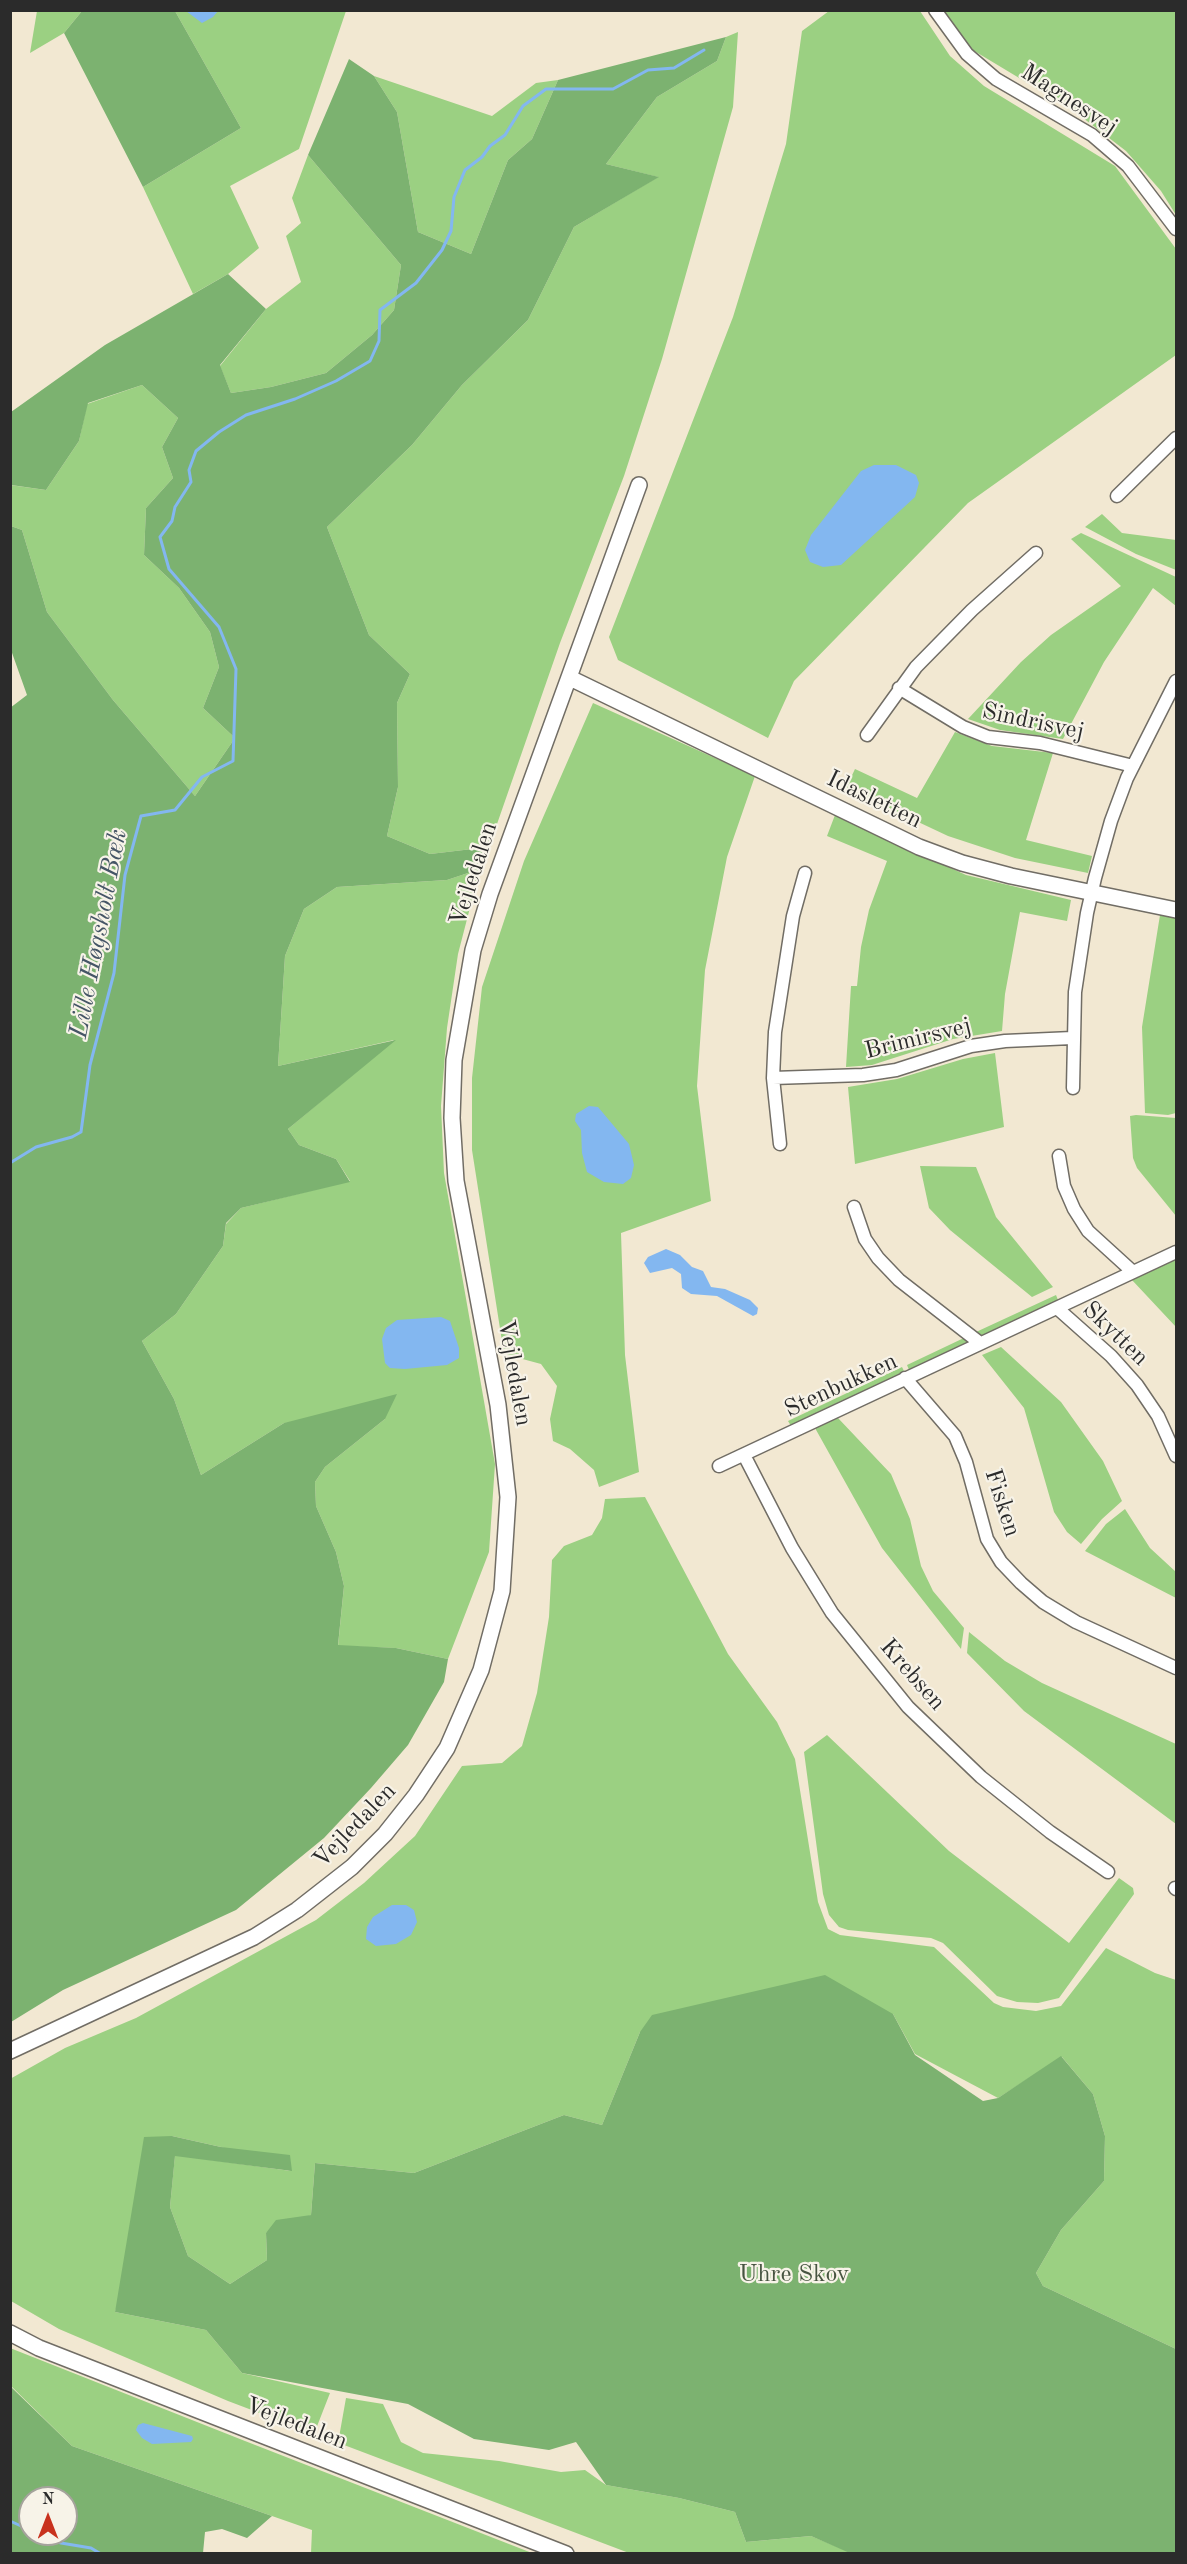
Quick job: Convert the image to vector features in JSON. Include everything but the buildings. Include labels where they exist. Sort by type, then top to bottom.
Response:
[{"type":"street","name":"Magnesvej","points":[[935,10],[967,54],[996,79],[1092,135],[1128,166],[1176,229]]},
{"type":"street","points":[[1117,496],[1176,438]]},
{"type":"street","name":"Vejledalen","points":[[10,2051],[192,1968],[254,1937],[297,1911],[352,1867],[385,1834],[416,1795],[447,1748],[468,1703],[493,1633],[502,1591],[508,1497],[498,1405],[456,1181],[452,1118],[454,1060],[473,950],[490,894],[639,485]]},
{"type":"street","points":[[867,735],[899,688],[972,610],[1036,553]]},
{"type":"street","name":"Idasletten","points":[[570,678],[919,847],[962,863],[1011,876],[1176,910]]},
{"type":"street","points":[[1073,1089],[1072,1038],[1075,992],[1091,893],[1111,821],[1133,766],[1176,681]]},
{"type":"street","name":"Sindrisvej","points":[[899,688],[963,727],[988,737],[1040,743],[1133,766]]},
{"type":"street","points":[[780,1144],[773,1078],[782,980],[793,916],[805,873]]},
{"type":"street","name":"Brimirsvej","points":[[773,1078],[863,1075],[896,1070],[970,1046],[1005,1041],[1072,1038]]},
{"type":"street","points":[[1059,1156],[1064,1186],[1078,1216],[1088,1231],[1133,1272]]},
{"type":"street","points":[[854,1208],[865,1239],[878,1258],[899,1280],[980,1343]]},
{"type":"street","name":"Stenbukken","points":[[719,1466],[1176,1252]]},
{"type":"street","name":"Skytten","points":[[1057,1308],[1111,1356],[1137,1385],[1158,1416],[1176,1456]]},
{"type":"street","name":"Fisken","points":[[905,1378],[955,1436],[966,1462],[987,1539],[1001,1562],[1043,1602],[1076,1622],[1176,1668]]},
{"type":"street","name":"Krebsen","points":[[744,1455],[792,1548],[832,1613],[908,1707],[981,1777],[1050,1832],[1108,1872]]},
{"type":"street","name":"Vejledalen","points":[[10,2333],[39,2348],[566,2553]]},
{"type":"green space","points":[[37,11],[82,11],[64,33],[30,53]]},
{"type":"green space","points":[[82,11],[175,11],[241,128],[143,187],[64,33]]},
{"type":"green space","points":[[175,11],[346,11],[299,149],[230,186],[259,248],[228,274],[193,294],[143,187],[241,128]]},
{"type":"green space","points":[[829,11],[920,11],[950,56],[984,86],[1115,166],[1176,249],[1176,355],[968,503],[794,681],[768,738],[618,660],[609,637],[733,317],[786,144],[802,31]]},
{"type":"green space","points":[[942,11],[1176,11],[1176,215],[1161,191],[1126,151],[1074,111],[966,46]]},
{"type":"green space","points":[[738,32],[733,107],[662,359],[624,476],[560,643],[489,847],[430,854],[387,836],[398,787],[397,703],[410,674],[369,635],[327,527],[412,445],[462,385],[528,320],[574,227],[658,177],[606,164],[657,97],[717,61],[726,37]]},
{"type":"green space","points":[[726,37],[717,61],[657,97],[606,164],[659,177],[574,227],[528,320],[462,385],[412,445],[327,527],[369,635],[410,674],[397,703],[398,787],[387,836],[430,854],[489,847],[480,869],[447,880],[337,887],[304,909],[285,956],[278,1066],[396,1040],[288,1129],[299,1145],[336,1159],[350,1182],[241,1208],[226,1223],[223,1246],[176,1314],[142,1341],[174,1399],[201,1475],[284,1423],[397,1394],[385,1419],[325,1467],[315,1482],[316,1506],[336,1552],[344,1586],[338,1645],[396,1648],[448,1659],[444,1682],[408,1745],[371,1788],[324,1838],[236,1910],[63,1990],[11,2022],[10,708],[27,695],[11,650],[11,526],[22,530],[47,612],[113,700],[195,796],[235,738],[203,708],[219,667],[210,632],[179,588],[144,555],[146,508],[173,478],[162,447],[178,418],[142,385],[88,403],[79,441],[46,490],[11,485],[11,412],[105,345],[228,274],[266,309],[220,365],[231,393],[271,387],[326,373],[372,335],[394,310],[401,265],[308,155],[349,59],[374,76],[397,112],[418,232],[471,254],[508,160],[532,139],[558,80]]},
{"type":"green space","points":[[374,76],[492,116],[536,83],[558,80],[532,139],[508,160],[471,254],[418,232],[397,112]]},
{"type":"green space","points":[[308,155],[401,265],[394,310],[372,335],[326,373],[271,387],[231,393],[220,366],[266,309],[301,282],[286,236],[301,223],[292,198]]},
{"type":"green space","points":[[142,385],[178,418],[162,447],[173,478],[146,508],[144,555],[179,588],[210,632],[219,667],[203,708],[235,738],[195,796],[113,700],[47,612],[22,530],[11,526],[10,485],[46,490],[79,441],[87,404]]},
{"type":"green space","points":[[1102,514],[1122,533],[1176,540],[1176,570],[1136,554],[1085,527]]},
{"type":"green space","points":[[1081,533],[1176,577],[1176,606],[1153,588],[1104,662],[1063,739],[1000,730],[968,719],[1021,662],[1051,635],[1121,586],[1071,539]]},
{"type":"green space","points":[[593,703],[755,776],[727,857],[705,970],[697,1086],[711,1201],[621,1233],[625,1355],[639,1472],[599,1487],[594,1470],[570,1449],[553,1441],[550,1419],[557,1386],[541,1364],[504,1354],[472,1150],[472,1078],[482,987],[524,861]]},
{"type":"green space","points":[[955,732],[992,746],[1053,753],[1026,840],[1092,856],[1088,873],[1015,858],[948,836],[846,788],[855,769],[917,798]]},
{"type":"green space","points":[[835,815],[966,875],[1071,900],[1067,921],[1020,912],[1005,994],[1002,1031],[953,1039],[872,1065],[846,1067],[851,986],[857,986],[861,947],[869,910],[887,861],[827,836]]},
{"type":"green space","points":[[480,869],[458,954],[447,1028],[441,1106],[444,1173],[495,1464],[489,1552],[448,1659],[396,1648],[338,1646],[344,1586],[336,1552],[316,1506],[315,1482],[325,1467],[385,1419],[284,1423],[201,1475],[174,1399],[142,1341],[176,1314],[223,1246],[226,1224],[241,1208],[350,1181],[336,1159],[299,1145],[288,1129],[394,1040],[278,1066],[285,956],[304,909],[337,887],[447,880]]},
{"type":"green space","points":[[1160,915],[1176,918],[1176,1113],[1168,1115],[1145,1113],[1142,1027]]},
{"type":"green space","points":[[995,1053],[1004,1127],[855,1164],[848,1087],[897,1079],[963,1059]]},
{"type":"green space","points":[[1130,1116],[1176,1118],[1176,1216],[1137,1168],[1133,1158]]},
{"type":"green space","points":[[920,1166],[976,1167],[996,1217],[1053,1287],[1032,1297],[950,1230],[929,1208]]},
{"type":"green space","points":[[1176,1258],[1176,1327],[1132,1280]]},
{"type":"green space","points":[[1056,1295],[1058,1300],[983,1336],[976,1332]]},
{"type":"green space","points":[[966,1337],[969,1342],[909,1370],[907,1365]]},
{"type":"green space","points":[[1001,1347],[1061,1402],[1103,1461],[1122,1501],[1102,1519],[1081,1544],[1067,1532],[1054,1512],[1024,1408],[982,1355]]},
{"type":"green space","points":[[902,1367],[905,1373],[791,1426],[788,1421]]},
{"type":"green space","points":[[838,1418],[891,1474],[910,1519],[921,1566],[933,1591],[964,1628],[961,1649],[882,1548],[815,1428]]},
{"type":"green space","points":[[645,1497],[728,1654],[777,1722],[795,1759],[818,1902],[828,1929],[840,1935],[934,1947],[994,2003],[1003,2007],[1036,2011],[1061,2006],[1106,1948],[1155,1973],[1176,1980],[1176,2349],[1043,2286],[1036,2273],[1061,2230],[1104,2181],[1105,2136],[1093,2094],[1062,2057],[998,2098],[915,2054],[893,2014],[640,2032],[602,2125],[564,2115],[414,2173],[315,2163],[311,2215],[266,2233],[267,2260],[230,2284],[188,2256],[170,2207],[175,2155],[291,2171],[221,2147],[172,2136],[115,2312],[206,2330],[242,2373],[330,2393],[314,2434],[228,2401],[59,2329],[11,2301],[10,2079],[65,2048],[136,2018],[316,1920],[364,1883],[415,1836],[462,1766],[502,1763],[522,1746],[537,1693],[549,1617],[552,1560],[564,1546],[592,1535],[602,1518],[605,1499]]},
{"type":"green space","points":[[1125,1509],[1150,1548],[1176,1572],[1176,1598],[1085,1551],[1106,1524]]},
{"type":"green space","points":[[969,1632],[1005,1661],[1042,1683],[1176,1744],[1176,1824],[1024,1711],[967,1653]]},
{"type":"green space","points":[[827,1735],[949,1851],[1069,1943],[1119,1878],[1133,1888],[1134,1894],[1059,1998],[1038,2003],[1017,2002],[997,1996],[943,1943],[931,1938],[848,1930],[839,1927],[829,1915],[823,1894],[804,1752]]},
{"type":"green space","name":"Uhre Skov","points":[[825,1975],[893,2014],[915,2055],[983,2101],[998,2098],[1061,2056],[1093,2094],[1105,2136],[1104,2181],[1061,2230],[1036,2273],[1043,2286],[1176,2349],[1176,2553],[852,2554],[811,2536],[746,2542],[735,2512],[679,2498],[606,2485],[576,2442],[549,2450],[474,2439],[408,2404],[242,2373],[206,2330],[115,2312],[144,2137],[172,2136],[221,2147],[290,2155],[292,2171],[175,2156],[170,2207],[188,2256],[230,2284],[267,2260],[266,2233],[276,2220],[311,2215],[315,2163],[414,2173],[564,2115],[602,2125],[640,2032],[652,2015]]},
{"type":"green space","points":[[10,2348],[532,2553],[311,2553],[312,2530],[72,2446],[11,2386]]},
{"type":"green space","points":[[10,2386],[72,2446],[272,2516],[247,2538],[222,2529],[205,2532],[203,2553],[11,2553]]},
{"type":"green space","points":[[346,2398],[383,2404],[401,2442],[423,2453],[499,2461],[561,2472],[585,2470],[606,2485],[679,2498],[735,2512],[746,2542],[811,2536],[852,2553],[629,2553],[338,2443]]},
{"type":"water","points":[[186,11],[218,11],[202,23]]},
{"type":"water","points":[[874,465],[896,465],[916,475],[919,483],[915,497],[841,565],[823,567],[810,562],[805,550],[811,535],[861,471]]},
{"type":"water","points":[[589,1106],[598,1107],[629,1144],[634,1165],[631,1178],[623,1184],[604,1182],[587,1172],[582,1153],[581,1130],[575,1121],[576,1114]]},
{"type":"water","points":[[666,1249],[680,1255],[692,1267],[703,1271],[711,1287],[725,1289],[750,1300],[758,1308],[757,1314],[753,1316],[717,1296],[691,1294],[682,1288],[681,1274],[672,1268],[650,1273],[644,1263],[648,1257]]},
{"type":"water","points":[[441,1317],[450,1321],[459,1348],[459,1358],[447,1365],[405,1369],[390,1368],[385,1363],[382,1339],[386,1328],[397,1320]]},
{"type":"water","points":[[392,1905],[406,1905],[414,1910],[417,1922],[411,1935],[396,1944],[376,1946],[366,1939],[367,1927],[373,1917]]},
{"type":"water","points":[[143,2423],[192,2436],[193,2439],[191,2442],[152,2444],[142,2438],[136,2430],[138,2425]]},
{"type":"waterway","name":"Lille Høgsholt Bæk","points":[[10,1163],[36,1147],[72,1137],[81,1132],[90,1065],[114,973],[125,875],[141,816],[175,810],[202,777],[233,761],[236,669],[219,627],[169,569],[160,537],[172,521],[175,507],[191,482],[189,470],[196,451],[219,432],[246,415],[295,399],[336,381],[370,361],[379,341],[380,310],[416,283],[442,250],[451,231],[454,197],[465,170],[505,135],[523,106],[546,89],[613,89],[648,70],[674,68],[704,50]]},
{"type":"waterway","name":"Lille Høgsholt Bæk","points":[[10,2521],[18,2525]]},
{"type":"waterway","name":"Lille Høgsholt Bæk","points":[[78,2546],[91,2548],[101,2554]]}]
